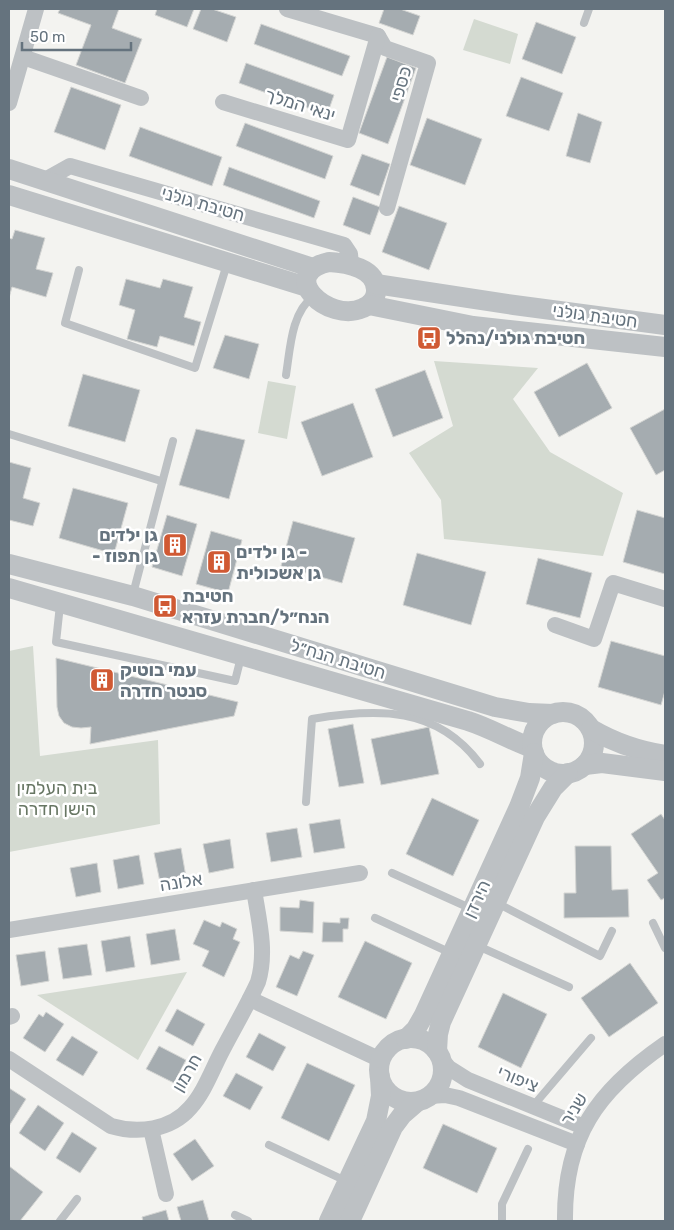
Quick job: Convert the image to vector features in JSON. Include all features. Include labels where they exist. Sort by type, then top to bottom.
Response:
[{"type":"street","points":[[9,103],[36,9]]},
{"type":"street","name":"כספי","points":[[287,9],[378,36],[385,48],[428,63],[387,208]]},
{"type":"street","name":"ינאי המלך","points":[[224,102],[348,140],[378,36]]},
{"type":"street","points":[[23,57],[141,98]]},
{"type":"street","name":"חטיבת גולני","points":[[45,180],[70,166],[344,245],[350,254],[351,264]]},
{"type":"street","name":"חטיבת גולני","points":[[9,169],[313,268]]},
{"type":"street","points":[[9,195],[228,262],[310,292],[325,306],[346,311],[357,311],[369,305],[376,296],[376,284],[371,276],[351,264],[330,262],[313,268],[307,276],[310,292]]},
{"type":"street","name":"חטיבת גולני","points":[[376,284],[665,325]]},
{"type":"street","name":"חטיבת גולני","points":[[369,305],[473,326],[665,347]]},
{"type":"street","name":"חטיבת הנח״ל","points":[[9,564],[133,596],[495,707],[529,713],[553,714]]},
{"type":"street","points":[[555,625],[594,639],[613,582],[665,599]]},
{"type":"street","name":"חטיבת הנח״ל","points":[[9,588],[241,655],[412,711],[486,727],[533,750]]},
{"type":"street","points":[[577,769],[591,757],[594,748],[594,738],[591,729],[585,721],[573,714],[563,712],[545,718],[538,725],[532,738],[533,750],[538,761],[545,768],[558,773],[577,769],[602,763],[665,771]]},
{"type":"street","points":[[591,729],[620,744],[643,752],[665,755]]},
{"type":"street","name":"הירדן","points":[[406,1039],[416,1029],[424,1015],[528,785],[533,750]]},
{"type":"street","name":"הירדן","points":[[440,1056],[438,1034],[441,1022],[535,817],[553,788],[577,769]]},
{"type":"street","name":"אלונה","points":[[9,930],[360,873]]},
{"type":"street","name":"חרמון","points":[[9,1059],[111,1126],[130,1130],[151,1129],[172,1122],[190,1109],[196,1100],[250,998],[260,974],[262,956],[261,936],[254,890]]},
{"type":"street","points":[[250,998],[381,1068],[386,1089],[393,1096],[406,1102],[445,1095],[456,1096],[577,1144]]},
{"type":"street","points":[[330,1221],[376,1121],[381,1096],[381,1068],[389,1048],[397,1042],[406,1039],[422,1040],[430,1045],[440,1056],[443,1070],[442,1080],[437,1089],[402,1115],[393,1127],[350,1221]]},
{"type":"street","name":"שניר","points":[[565,1221],[565,1195],[570,1163],[584,1127],[597,1107],[618,1082],[643,1059],[665,1044]]},
{"type":"street","name":"ציפורי","points":[[440,1056],[449,1068],[464,1078],[584,1127]]},
{"type":"street","points":[[151,1129],[166,1194]]},
{"type":"lane","points":[[584,23],[589,9]]},
{"type":"lane","points":[[79,270],[65,323],[195,368],[228,262]]},
{"type":"lane","points":[[286,376],[294,324],[310,292]]},
{"type":"lane","points":[[9,434],[161,481]]},
{"type":"lane","points":[[133,596],[161,481],[173,441]]},
{"type":"lane","points":[[60,603],[56,642],[235,681],[241,655]]},
{"type":"lane","points":[[306,802],[312,719],[362,713],[412,711],[449,732],[472,752],[480,764]]},
{"type":"lane","points":[[392,873],[472,909]]},
{"type":"lane","points":[[496,903],[600,956],[612,932]]},
{"type":"lane","points":[[375,918],[452,954]]},
{"type":"lane","points":[[653,923],[665,948]]},
{"type":"lane","points":[[477,945],[569,988]]},
{"type":"lane","points":[[533,1106],[591,1038]]},
{"type":"lane","points":[[269,1145],[348,1182]]},
{"type":"lane","points":[[502,1221],[502,1204],[528,1149]]},
{"type":"lane","points":[[60,1221],[77,1199]]},
{"type":"lane","points":[[235,1216],[248,1221]]},
{"type":"green space","points":[[474,19],[518,34],[510,64],[463,50]]},
{"type":"green space","points":[[434,361],[538,368],[513,399],[550,452],[623,493],[603,556],[444,539],[441,500],[409,453],[453,426]]},
{"type":"green space","points":[[268,381],[296,386],[287,439],[258,433]]},
{"type":"green space","name":"בית העלמין הישן חדרה","points":[[33,646],[40,756],[158,740],[160,824],[9,852],[9,651]]},
{"type":"green space","points":[[187,972],[138,1060],[37,995]]},
{"type":"building","points":[[60,9],[119,9],[112,28],[142,39],[125,83],[76,65],[91,25],[58,13]]},
{"type":"building","points":[[157,9],[194,9],[187,27],[155,15]]},
{"type":"building","points":[[201,9],[212,9],[236,17],[227,42],[193,29]]},
{"type":"building","points":[[384,9],[400,9],[420,16],[413,35],[379,23]]},
{"type":"building","points":[[536,22],[576,37],[562,74],[522,59]]},
{"type":"building","points":[[261,24],[350,56],[342,76],[254,44]]},
{"type":"building","points":[[387,57],[416,68],[388,144],[359,133]]},
{"type":"building","points":[[246,63],[334,95],[327,115],[239,83]]},
{"type":"building","points":[[521,77],[563,93],[549,131],[506,116]]},
{"type":"building","points":[[71,87],[121,105],[105,150],[54,132]]},
{"type":"building","points":[[578,113],[602,122],[590,163],[566,156]]},
{"type":"building","points":[[427,118],[482,139],[465,185],[410,165]]},
{"type":"building","points":[[245,123],[333,156],[325,179],[236,146]]},
{"type":"building","points":[[140,127],[222,157],[212,186],[129,156]]},
{"type":"building","points":[[362,154],[390,164],[379,196],[350,185]]},
{"type":"building","points":[[229,167],[320,201],[314,218],[223,185]]},
{"type":"building","points":[[353,197],[380,207],[370,235],[343,225]]},
{"type":"building","points":[[399,206],[447,223],[429,270],[382,252]]},
{"type":"building","points":[[15,230],[45,238],[36,269],[53,273],[46,297],[12,287],[9,298],[9,238],[12,239]]},
{"type":"building","points":[[126,279],[160,288],[163,279],[193,287],[184,317],[201,322],[194,346],[160,336],[157,347],[127,339],[135,310],[119,305]]},
{"type":"building","points":[[225,335],[259,344],[249,379],[213,368]]},
{"type":"building","points":[[587,363],[612,408],[559,437],[534,392]]},
{"type":"building","points":[[425,370],[443,418],[393,437],[375,389]]},
{"type":"building","points":[[83,374],[140,390],[125,442],[68,426]]},
{"type":"building","points":[[353,403],[373,457],[322,476],[301,422]]},
{"type":"building","points":[[665,409],[665,470],[656,475],[630,428]]},
{"type":"building","points":[[196,429],[245,440],[229,499],[179,485]]},
{"type":"building","points":[[9,462],[31,468],[23,498],[40,503],[33,526],[9,520]]},
{"type":"building","points":[[73,488],[128,503],[114,554],[59,538]]},
{"type":"building","points":[[637,510],[665,518],[665,574],[623,562]]},
{"type":"building","name":"גן ילדים - גן תפוז","points":[[167,515],[197,524],[182,576],[152,567]]},
{"type":"building","points":[[293,521],[355,538],[342,583],[281,566]]},
{"type":"building","name":"גן ילדים - גן אשכולית","points":[[211,531],[242,540],[228,593],[196,584]]},
{"type":"building","points":[[417,553],[486,572],[471,625],[403,605]]},
{"type":"building","points":[[538,558],[592,573],[580,618],[526,604]]},
{"type":"building","points":[[611,641],[665,656],[665,691],[661,705],[598,687]]},
{"type":"building","name":"עמי בוטיק סנטר חדרה","points":[[56,658],[238,702],[234,716],[90,744],[91,727],[72,727],[64,723],[59,716],[57,707]]},
{"type":"building","points":[[353,724],[364,783],[339,787],[328,729]]},
{"type":"building","points":[[429,727],[439,774],[381,785],[371,739]]},
{"type":"building","points":[[432,798],[479,820],[453,876],[406,854]]},
{"type":"building","points":[[661,814],[665,820],[665,898],[661,900],[647,880],[658,873],[631,834]]},
{"type":"building","points":[[340,819],[345,848],[314,853],[309,824]]},
{"type":"building","points":[[297,828],[302,857],[271,862],[266,833]]},
{"type":"building","points":[[230,839],[234,868],[209,873],[203,844]]},
{"type":"building","points":[[575,846],[611,846],[612,890],[628,889],[629,917],[564,918],[564,893],[576,893]]},
{"type":"building","points":[[181,848],[186,877],[160,882],[154,853]]},
{"type":"building","points":[[139,855],[144,884],[118,889],[113,860]]},
{"type":"building","points":[[97,863],[101,892],[76,897],[70,868]]},
{"type":"building","points":[[300,900],[314,902],[313,933],[280,931],[280,907],[299,908]]},
{"type":"building","points":[[340,918],[349,918],[348,929],[343,929],[343,942],[322,942],[323,922],[340,923]]},
{"type":"building","points":[[204,920],[220,927],[222,922],[237,929],[233,939],[240,942],[224,977],[202,966],[209,951],[193,944]]},
{"type":"building","points":[[175,929],[180,960],[151,965],[146,934]]},
{"type":"building","points":[[130,936],[135,967],[106,972],[101,941]]},
{"type":"building","points":[[365,941],[412,963],[386,1019],[338,997]]},
{"type":"building","points":[[87,944],[92,975],[63,979],[58,948]]},
{"type":"building","points":[[45,951],[49,981],[21,986],[16,955]]},
{"type":"building","points":[[303,951],[314,955],[297,996],[276,987],[290,955],[299,959]]},
{"type":"building","points":[[630,963],[658,1003],[609,1037],[581,998]]},
{"type":"building","points":[[503,993],[547,1014],[521,1068],[478,1047]]},
{"type":"building","points":[[177,1009],[205,1024],[193,1046],[165,1031]]},
{"type":"building","points":[[46,1012],[64,1024],[45,1052],[23,1038],[39,1014],[43,1017]]},
{"type":"building","points":[[259,1033],[286,1047],[273,1071],[246,1057]]},
{"type":"building","points":[[72,1036],[98,1052],[83,1076],[56,1060]]},
{"type":"building","points":[[159,1046],[186,1060],[174,1083],[146,1069]]},
{"type":"building","points":[[307,1063],[355,1085],[329,1141],[281,1118]]},
{"type":"building","points":[[236,1073],[263,1087],[250,1110],[223,1096]]},
{"type":"building","points":[[9,1088],[26,1099],[9,1126]]},
{"type":"building","points":[[38,1105],[64,1123],[45,1151],[19,1133]]},
{"type":"building","points":[[443,1124],[497,1148],[477,1193],[423,1168]]},
{"type":"building","points":[[72,1132],[97,1148],[80,1173],[56,1158]]},
{"type":"building","points":[[195,1139],[214,1166],[192,1181],[173,1154]]},
{"type":"building","points":[[9,1166],[43,1192],[20,1221],[9,1221]]},
{"type":"building","points":[[203,1200],[209,1221],[181,1221],[177,1207]]},
{"type":"building","points":[[166,1210],[169,1221],[143,1221],[142,1217]]},
{"type":"place","name":"חטיבת גולני/נהלל","points":[[429,338]]},
{"type":"place","name":"גן ילדים - גן תפוז","points":[[175,545]]},
{"type":"place","name":"גן ילדים - גן אשכולית","points":[[219,562]]},
{"type":"place","name":"חטיבת הנח״ל/חברת עזרא","points":[[165,606]]},
{"type":"place","name":"עמי בוטיק סנטר חדרה","points":[[102,680]]}]
